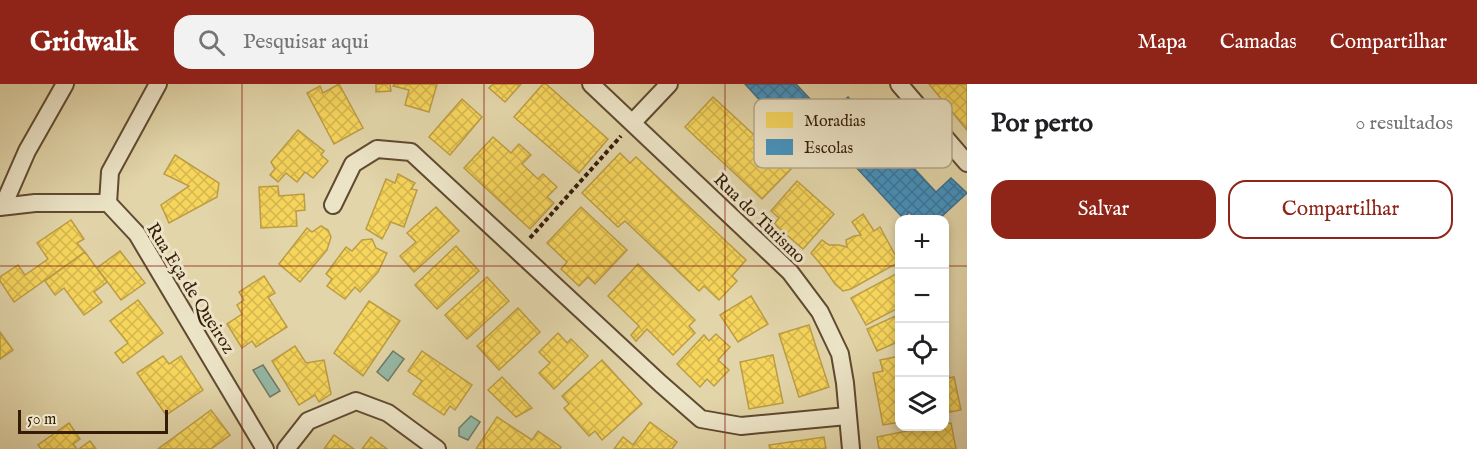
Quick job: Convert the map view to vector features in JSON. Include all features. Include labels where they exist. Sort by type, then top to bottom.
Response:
[{"type":"street","points":[[2,207],[27,151],[65,84]]},
{"type":"street","points":[[2,207],[35,203],[108,203],[110,172],[158,84]]},
{"type":"street","name":"Rua do Turismo","points":[[591,84],[790,272],[820,312],[840,354],[851,449]]},
{"type":"street","points":[[633,122],[669,84]]},
{"type":"street","points":[[899,84],[912,99]]},
{"type":"street","points":[[952,146],[967,163]]},
{"type":"street","points":[[333,205],[353,164],[377,149],[411,152],[701,419],[741,426],[848,416]]},
{"type":"street","name":"Rua Eça de Queiroz","points":[[108,203],[136,234],[265,449]]},
{"type":"street","points":[[286,449],[308,421],[356,401],[388,413],[437,449]]},
{"type":"path","points":[[518,251],[633,122]]},
{"type":"shaded area","points":[[393,351],[404,359],[388,381],[377,372]]},
{"type":"shaded area","points":[[263,365],[280,391],[270,397],[253,370]]},
{"type":"shaded area","points":[[471,416],[480,422],[468,440],[459,436],[459,428]]},
{"type":"building: Moradias","points":[[339,84],[363,128],[334,144],[307,93],[320,86],[323,93]]},
{"type":"building: Moradias","points":[[376,84],[390,84],[391,91],[376,92]]},
{"type":"building: Moradias","points":[[394,84],[437,84],[429,112],[405,105],[409,90],[393,86]]},
{"type":"building: Moradias","points":[[493,84],[521,84],[505,102],[489,88]]},
{"type":"building: Moradias","points":[[543,84],[546,84],[608,139],[579,173],[514,117]]},
{"type":"building: Moradias","points":[[929,84],[967,84],[967,130],[952,112],[952,99],[941,99]]},
{"type":"building: Moradias","points":[[713,97],[754,135],[754,168],[791,169],[762,199],[685,127]]},
{"type":"building: Moradias","points":[[462,99],[482,117],[450,155],[429,137]]},
{"type":"building: Moradias","points":[[298,130],[324,151],[321,155],[328,161],[313,178],[305,172],[297,182],[286,173],[278,182],[270,175],[275,169],[271,162]]},
{"type":"building: Moradias","points":[[493,137],[511,153],[519,144],[531,155],[522,164],[538,179],[543,174],[557,187],[547,197],[554,203],[530,229],[464,168]]},
{"type":"building: Moradias","points":[[620,153],[630,163],[636,157],[746,260],[732,276],[737,281],[719,300],[704,286],[699,291],[625,221],[618,227],[582,193]]},
{"type":"building: Moradias","points":[[175,155],[219,183],[217,197],[169,223],[161,205],[189,186],[164,174]]},
{"type":"building: Moradias","points":[[398,174],[415,183],[411,189],[417,190],[404,227],[391,222],[382,239],[366,229],[386,179],[395,183]]},
{"type":"building: Moradias","points":[[797,181],[834,214],[803,249],[774,224],[779,218],[771,211]]},
{"type":"building: Moradias","points":[[278,186],[279,196],[304,194],[305,210],[296,211],[297,226],[261,228],[259,187]]},
{"type":"building: Moradias","points":[[436,207],[459,231],[414,272],[400,256],[416,242],[407,233]]},
{"type":"building: Moradias","points":[[581,207],[627,250],[595,284],[588,277],[579,286],[561,269],[567,262],[547,243]]},
{"type":"building: Moradias","points":[[863,214],[874,231],[880,227],[895,255],[895,264],[851,289],[843,291],[811,253],[822,240],[829,245],[847,247],[846,240],[861,235],[852,222]]},
{"type":"building: Moradias","points":[[71,220],[84,239],[77,243],[85,252],[14,302],[0,281],[0,277],[18,265],[25,275],[48,259],[37,243]]},
{"type":"building: Moradias","points":[[321,226],[328,230],[331,237],[327,250],[300,282],[279,264],[307,228],[312,232]]},
{"type":"building: Moradias","points":[[372,239],[376,248],[387,253],[378,272],[360,292],[355,287],[345,299],[327,286],[332,279],[326,274],[346,247],[352,251],[362,240]]},
{"type":"building: Moradias","points":[[456,246],[479,271],[437,309],[415,285]]},
{"type":"building: Moradias","points":[[120,251],[145,283],[121,300],[97,268]]},
{"type":"building: Moradias","points":[[85,252],[107,282],[94,292],[102,302],[84,315],[64,288],[55,295],[45,281]]},
{"type":"building: Moradias","points":[[638,264],[695,320],[689,326],[695,333],[673,355],[647,329],[636,341],[631,335],[639,326],[608,296]]},
{"type":"building: Moradias","points":[[895,275],[895,310],[866,325],[851,298]]},
{"type":"building: Moradias","points":[[264,276],[275,293],[268,297],[287,327],[256,347],[252,341],[242,348],[227,324],[242,314],[237,305],[244,300],[239,292]]},
{"type":"building: Moradias","points":[[487,277],[509,301],[467,339],[445,315]]},
{"type":"building: Moradias","points":[[751,296],[768,324],[738,342],[720,315]]},
{"type":"building: Moradias","points":[[138,300],[163,333],[123,363],[115,353],[128,343],[110,321]]},
{"type":"building: Moradias","points":[[369,301],[400,321],[363,376],[334,353]]},
{"type":"building: Moradias","points":[[518,308],[540,332],[499,370],[477,346]]},
{"type":"building: Moradias","points":[[895,316],[895,343],[877,351],[867,329]]},
{"type":"building: Moradias","points":[[809,325],[829,387],[799,397],[779,334]]},
{"type":"building: Moradias","points":[[0,332],[13,350],[0,359]]},
{"type":"building: Moradias","points":[[558,333],[567,343],[571,339],[588,356],[554,389],[539,373],[550,363],[539,352]]},
{"type":"building: Moradias","points":[[716,334],[730,347],[718,360],[729,370],[714,386],[707,379],[700,387],[677,364],[704,335],[709,341]]},
{"type":"building: Moradias","points":[[295,346],[306,363],[324,360],[331,394],[319,402],[315,395],[299,405],[272,361]]},
{"type":"building: Moradias","points":[[422,351],[472,385],[455,410],[450,406],[444,415],[413,394],[422,381],[408,371]]},
{"type":"building: Moradias","points":[[773,355],[783,403],[749,409],[740,362]]},
{"type":"building: Moradias","points":[[163,356],[169,364],[181,356],[203,390],[166,415],[137,373]]},
{"type":"building: Moradias","points":[[895,357],[895,423],[883,425],[873,373],[883,371],[880,360]]},
{"type":"building: Moradias","points":[[602,360],[642,404],[602,440],[595,431],[589,436],[564,408],[569,404],[562,396]]},
{"type":"building: Moradias","points":[[502,377],[532,408],[516,417],[488,390]]},
{"type":"building: Moradias","points":[[954,377],[961,410],[949,412],[949,378]]},
{"type":"building: Moradias","points":[[211,410],[230,435],[211,449],[158,449]]},
{"type":"building: Moradias","points":[[497,417],[532,440],[538,431],[561,447],[560,449],[476,449]]},
{"type":"building: Moradias","points":[[650,422],[677,442],[672,449],[614,449],[623,437],[633,445]]},
{"type":"building: Moradias","points":[[69,423],[80,439],[73,444],[77,449],[41,449],[38,445]]},
{"type":"building: Moradias","points":[[949,423],[951,423],[956,449],[879,449],[877,437],[906,431],[949,431]]},
{"type":"building: Moradias","points":[[334,435],[354,449],[324,449]]},
{"type":"building: Moradias","points":[[371,437],[387,449],[362,449]]},
{"type":"building: Moradias","points":[[824,437],[826,449],[770,449],[769,445]]},
{"type":"building: Moradias","points":[[90,441],[96,449],[79,449]]},
{"type":"building: Escolas","points":[[745,84],[796,84],[810,99],[759,99]]},
{"type":"building: Escolas","points":[[857,168],[914,168],[936,192],[951,178],[967,193],[943,215],[912,215],[909,212],[907,215],[900,215]]}]
